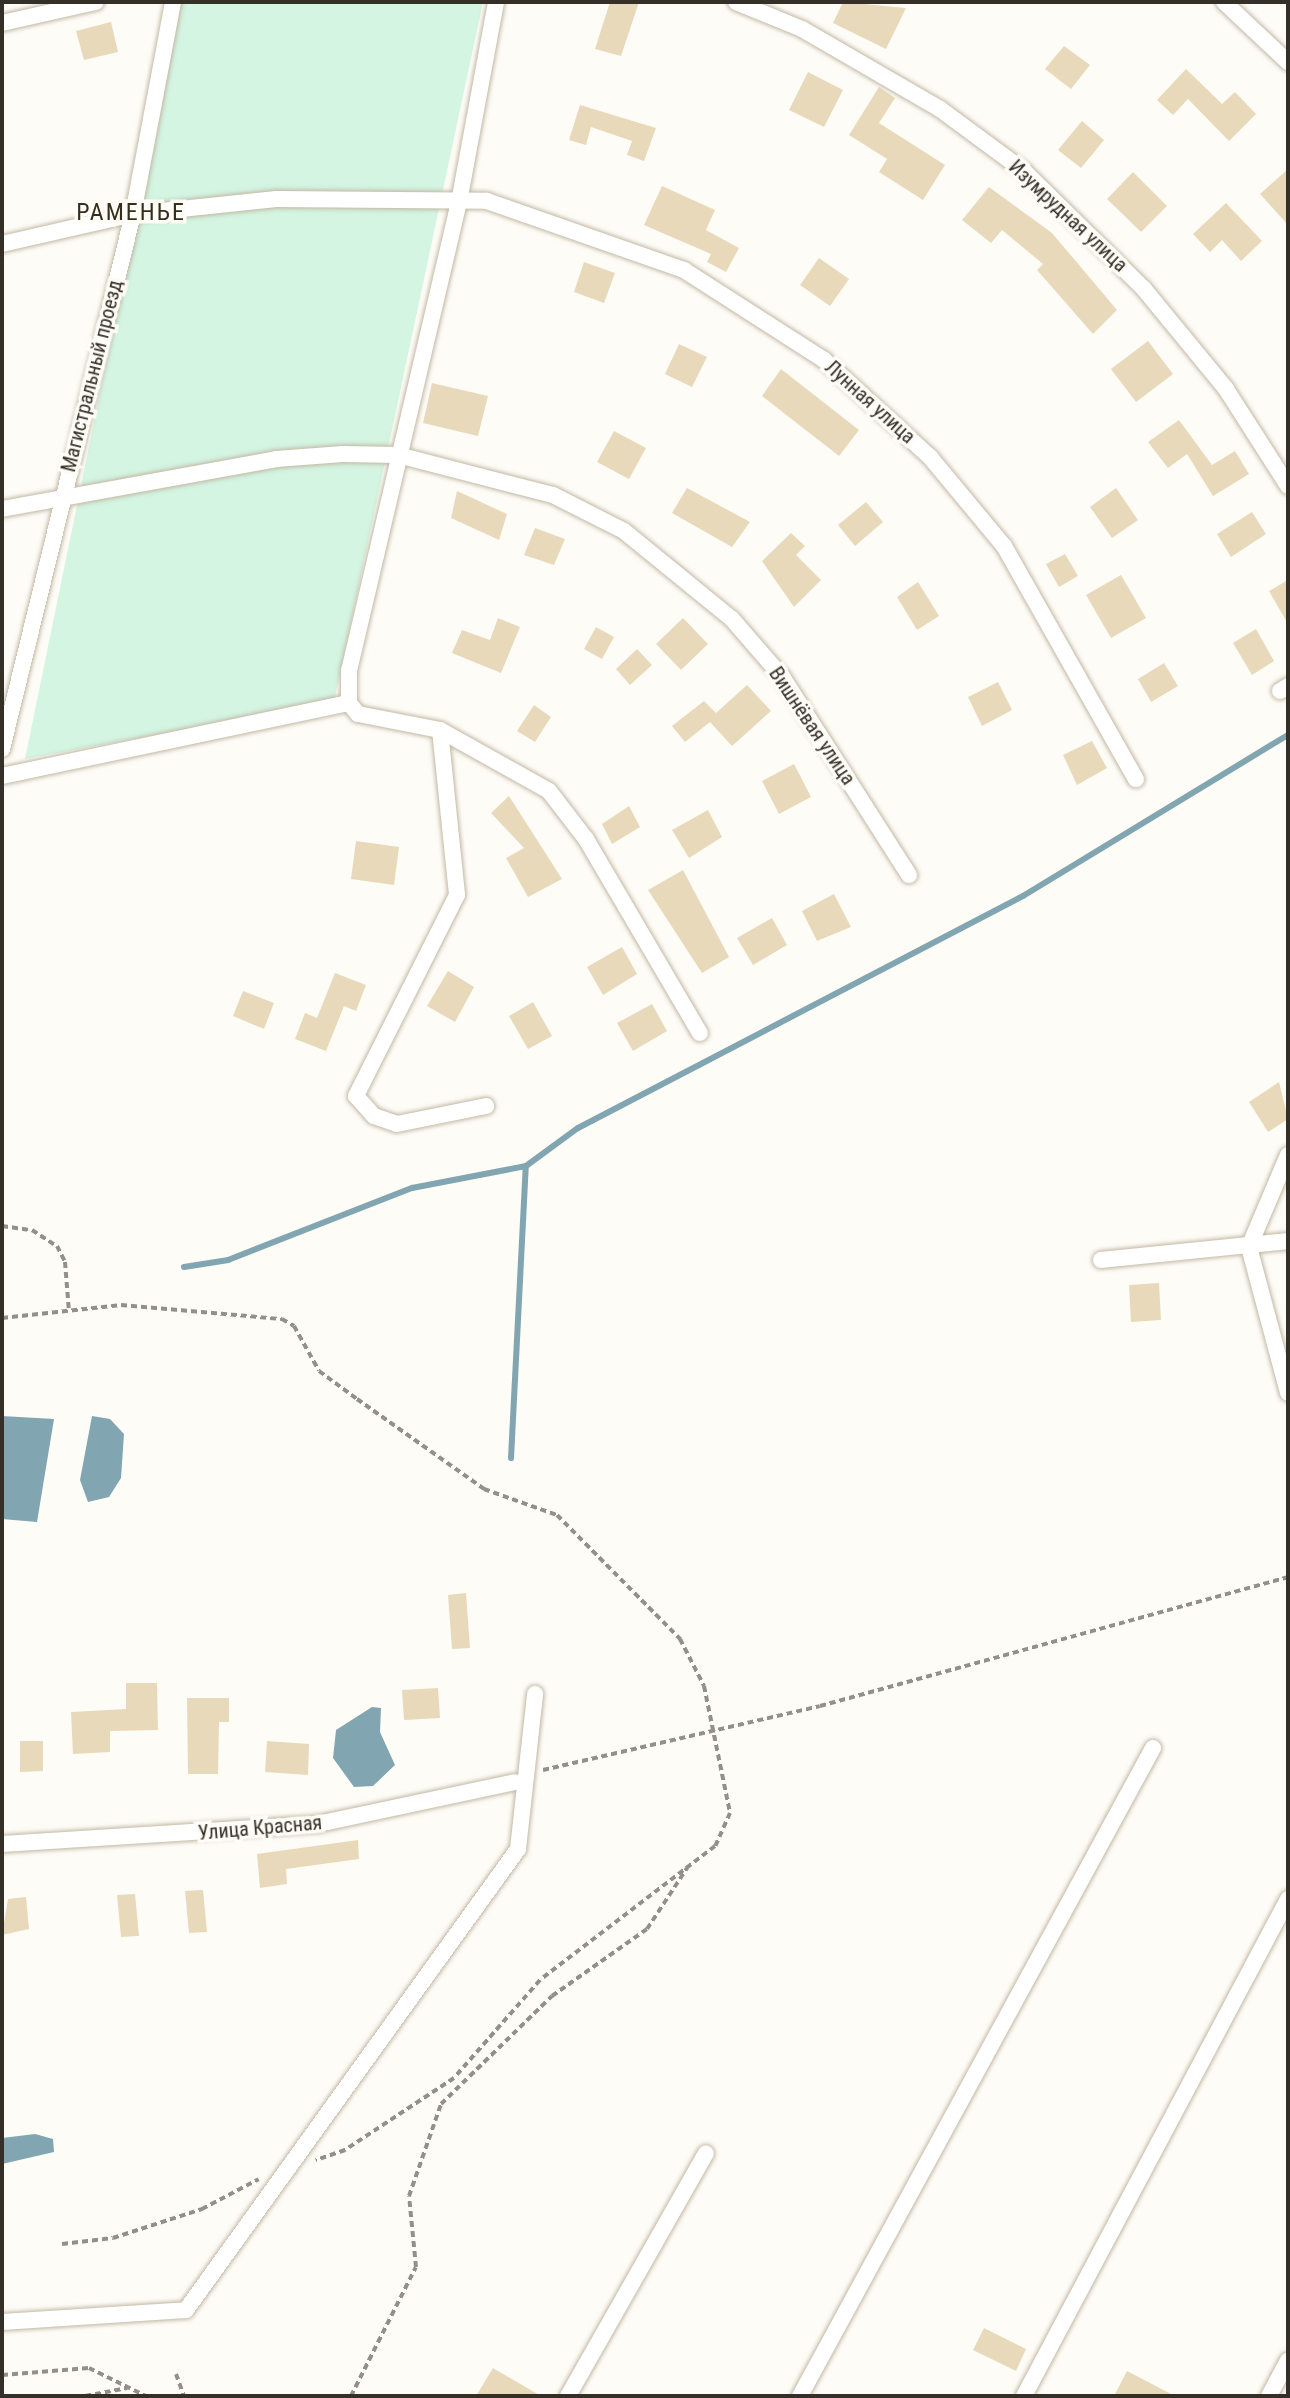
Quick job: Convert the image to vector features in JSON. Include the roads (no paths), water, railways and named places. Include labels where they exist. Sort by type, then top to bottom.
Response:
[{"type":"street","points":[[2,23],[96,2]]},
{"type":"street","name":"Магистральный проезд","points":[[2,749],[133,214],[173,2]]},
{"type":"street","points":[[496,2],[459,202],[349,671],[349,703],[358,714],[440,730],[524,772],[564,808],[700,1033]]},
{"type":"street","name":"Изумрудная улица","points":[[736,2],[802,29],[902,87],[1024,171],[1144,289],[1226,389],[1288,486]]},
{"type":"street","points":[[1224,2],[1288,62]]},
{"type":"street","name":"Лунная улица","points":[[2,244],[133,214],[276,199],[487,201],[684,270],[824,360],[930,457],[1004,546],[1136,779]]},
{"type":"street","name":"Вишнёвая улица","points":[[2,509],[63,495],[276,459],[398,455],[553,495],[686,575],[783,678],[909,875]]},
{"type":"street","points":[[2,776],[349,703]]},
{"type":"street","points":[[440,730],[457,895],[356,1096],[374,1116],[397,1124],[486,1106]]},
{"type":"street","points":[[1288,1155],[1249,1247],[1288,1393]]},
{"type":"street","points":[[1101,1260],[1288,1241]]},
{"type":"street","points":[[2,2322],[186,2310],[518,1849],[520,1780],[535,1694]]},
{"type":"street","points":[[800,2396],[1153,1748]]},
{"type":"street","name":"Улица Красная","points":[[2,1844],[318,1824],[520,1780]]},
{"type":"street","points":[[1024,2396],[1288,1899]]},
{"type":"street","points":[[568,2396],[706,2153]]},
{"type":"street","points":[[1269,2396],[1288,2361]]},
{"type":"water","points":[[2,1416],[54,1419],[37,1522],[2,1519]]},
{"type":"water","points":[[92,1416],[110,1419],[124,1434],[121,1478],[109,1497],[88,1502],[80,1480]]},
{"type":"water","points":[[372,1707],[381,1708],[380,1732],[395,1765],[373,1786],[354,1787],[333,1758],[336,1730]]},
{"type":"water","points":[[35,2134],[53,2139],[54,2152],[2,2164],[2,2138]]},
{"type":"waterway","points":[[511,1458],[526,1166],[578,1128],[1023,896],[1288,735]]},
{"type":"waterway","points":[[184,1267],[228,1260],[412,1188],[526,1166]]},
{"type":"district","name":"РАМЕНЬЕ","points":[[131,213]]}]
